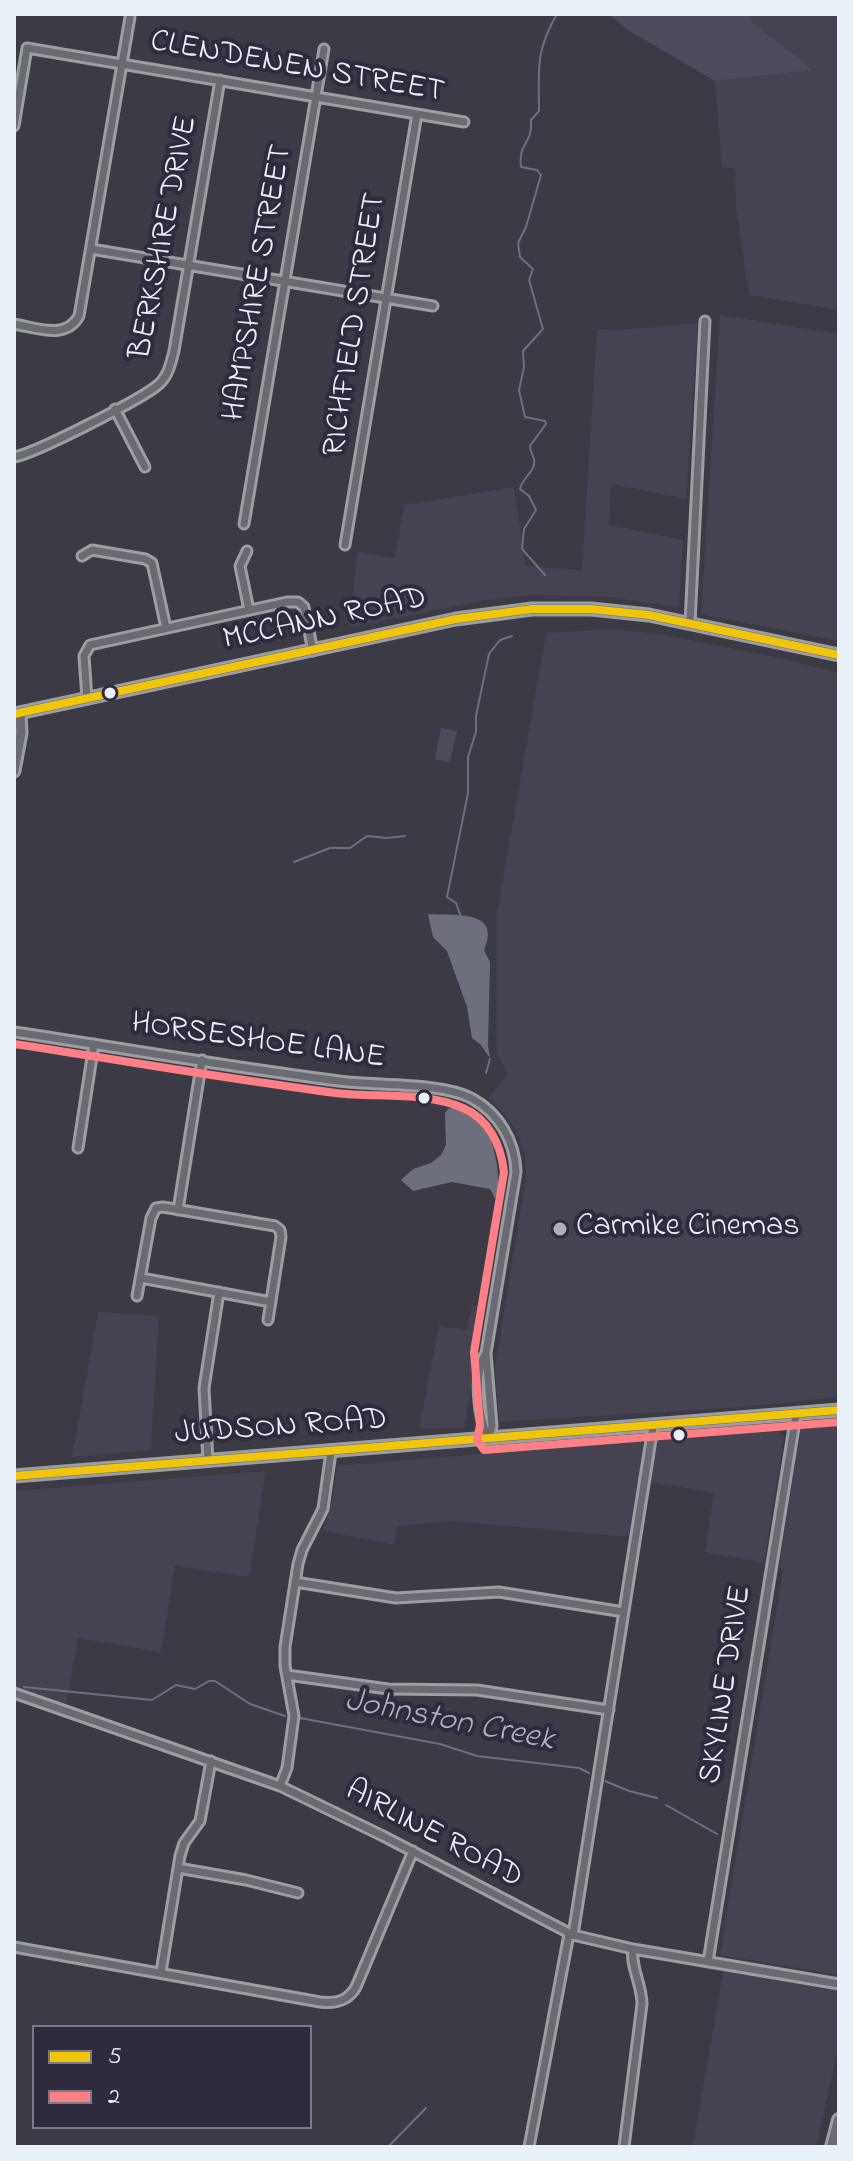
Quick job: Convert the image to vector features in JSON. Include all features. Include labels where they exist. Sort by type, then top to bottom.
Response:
[{"type":"highway","points":[[832,2147],[839,2120]]},
{"type":"main road","name":"MCCANN ROAD","points":[[17,714],[456,619],[532,609],[615,611],[690,623],[839,655]]},
{"type":"main road","points":[[14,771],[22,727],[17,714]]},
{"type":"main road","name":"JUDSON ROAD","points":[[14,1476],[839,1410]]},
{"type":"street","points":[[14,324],[59,331],[75,323],[83,303],[130,17]]},
{"type":"street","name":"CLENDENEN STREET","points":[[14,126],[27,48],[464,122]]},
{"type":"street","name":"HAMPSHIRE STREET","points":[[244,524],[324,49]]},
{"type":"street","name":"BERKSHIRE DRIVE","points":[[14,457],[34,451],[154,388],[167,371],[174,351],[220,80]]},
{"type":"street","name":"RICHFIELD STREET","points":[[345,545],[417,114]]},
{"type":"street","points":[[91,249],[433,306]]},
{"type":"street","points":[[690,623],[705,321]]},
{"type":"street","points":[[115,409],[145,467]]},
{"type":"street","points":[[82,556],[92,550],[145,559],[152,563],[166,628]]},
{"type":"street","points":[[247,551],[240,566],[249,610]]},
{"type":"street","points":[[87,699],[83,671],[84,652],[88,646],[249,610],[287,602],[301,603],[313,651]]},
{"type":"street","name":"HORSESHOE LANE","points":[[14,1032],[347,1082],[450,1091],[469,1097],[490,1112],[509,1139],[516,1172],[486,1353],[481,1361],[479,1396],[482,1427],[489,1439]]},
{"type":"street","points":[[78,1148],[94,1044]]},
{"type":"street","points":[[178,1210],[202,1060]]},
{"type":"street","points":[[137,1296],[153,1214],[160,1207],[278,1227],[281,1237],[268,1320]]},
{"type":"street","points":[[141,1278],[271,1302]]},
{"type":"street","points":[[208,1461],[203,1409],[204,1375],[219,1292]]},
{"type":"street","name":"SKYLINE DRIVE","points":[[708,1962],[796,1415]]},
{"type":"street","points":[[529,2147],[571,1934],[653,1427]]},
{"type":"street","points":[[280,1786],[286,1771],[294,1722],[285,1651],[295,1582],[302,1550],[323,1509],[331,1452]]},
{"type":"street","points":[[295,1582],[396,1598],[499,1592],[624,1612]]},
{"type":"street","points":[[287,1675],[388,1689],[472,1689],[609,1710]]},
{"type":"street","name":"AIRLINE ROAD","points":[[14,1693],[280,1786],[571,1934],[633,1949],[839,1984]]},
{"type":"street","points":[[161,1972],[183,1845],[200,1821],[211,1761]]},
{"type":"street","points":[[14,1947],[320,2002],[341,2001],[351,1995],[356,1987],[413,1851]]},
{"type":"street","points":[[178,1868],[298,1893]]},
{"type":"street","points":[[624,2147],[642,2004],[633,1949]]},
{"type":"shaded area","points":[[608,14],[748,14],[752,22],[813,70],[715,81],[628,30]]},
{"type":"shaded area","points":[[748,14],[839,14],[839,310],[749,295],[736,207],[735,169],[722,167],[715,81],[812,70],[752,22]]},
{"type":"shaded area","points":[[720,315],[839,334],[839,641],[701,614]]},
{"type":"shaded area","points":[[698,323],[686,499],[611,484],[609,525],[683,540],[679,607],[608,597],[533,595],[487,600],[350,627],[357,552],[395,558],[404,505],[514,487],[525,566],[582,570],[597,329]]},
{"type":"shaded area","points":[[612,629],[666,635],[839,673],[839,1397],[743,1407],[499,1422],[495,1367],[526,1176],[525,1154],[516,1131],[504,1113],[488,1098],[508,1074],[497,1054],[497,913],[546,633]]},
{"type":"shaded area","points":[[441,728],[457,731],[450,762],[435,759]]},
{"type":"shaded area","points":[[428,914],[473,917],[487,927],[484,950],[490,962],[490,1058],[472,1038],[467,1007],[447,951],[433,937]]},
{"type":"shaded area","points":[[460,1106],[482,1115],[495,1156],[498,1197],[495,1198],[490,1189],[452,1182],[413,1191],[401,1180],[413,1169],[431,1163],[441,1155],[446,1145],[445,1113]]},
{"type":"shaded area","points":[[472,1305],[485,1307],[464,1428],[419,1429],[439,1326],[466,1330]]},
{"type":"shaded area","points":[[98,1312],[159,1316],[151,1450],[72,1457]]},
{"type":"shaded area","points":[[839,1425],[837,1975],[720,1955],[783,1570],[779,1568],[800,1429]]},
{"type":"shaded area","points":[[777,1431],[784,1436],[764,1563],[705,1552],[714,1493],[650,1482],[657,1438]]},
{"type":"shaded area","points":[[640,1440],[643,1446],[629,1537],[452,1521],[398,1526],[394,1545],[323,1531],[333,1498],[337,1466]]},
{"type":"shaded area","points":[[266,1471],[249,1577],[175,1566],[161,1652],[78,1638],[66,1705],[14,1685],[14,1491]]},
{"type":"shaded area","points":[[723,1971],[839,1991],[839,2046],[816,2147],[693,2147]]},
{"type":"waterway","points":[[545,575],[522,549],[524,529],[536,510],[529,496],[520,489],[534,463],[530,446],[546,424],[545,421],[525,417],[519,390],[524,367],[523,351],[543,329],[529,280],[533,269],[520,257],[518,243],[526,227],[541,175],[537,170],[521,167],[522,152],[530,134],[531,120],[539,111],[542,50],[557,14]]},
{"type":"waterway","points":[[461,917],[456,903],[447,897],[468,793],[468,757],[476,732],[476,716],[489,654],[500,640],[512,636]]},
{"type":"waterway","points":[[294,862],[330,848],[350,848],[367,836],[405,836]]},
{"type":"waterway","points":[[486,1073],[490,1059]]},
{"type":"waterway","name":"Johnston Creek","points":[[24,1687],[152,1700],[176,1685],[195,1689],[215,1681],[250,1704],[285,1716]]},
{"type":"waterway","name":"Johnston Creek","points":[[300,1718],[440,1744],[477,1756],[579,1768],[589,1773]]},
{"type":"waterway","name":"Johnston Creek","points":[[605,1781],[657,1798]]},
{"type":"waterway","name":"Johnston Creek","points":[[666,1805],[717,1834]]},
{"type":"waterway","points":[[388,2147],[426,2108]]},
{"type":"transit line","name":"5","points":[[14,714],[456,619],[532,609],[591,609],[649,615],[839,655]]},
{"type":"transit line","name":"2","points":[[14,1044],[336,1093],[433,1099],[463,1108],[480,1119],[497,1143],[504,1172],[474,1352],[480,1425],[477,1440],[484,1450],[839,1422]]},
{"type":"transit line","name":"5","points":[[14,1476],[839,1410]]},
{"type":"place","name":"Carmike Cinemas","points":[[560,1229]]}]
